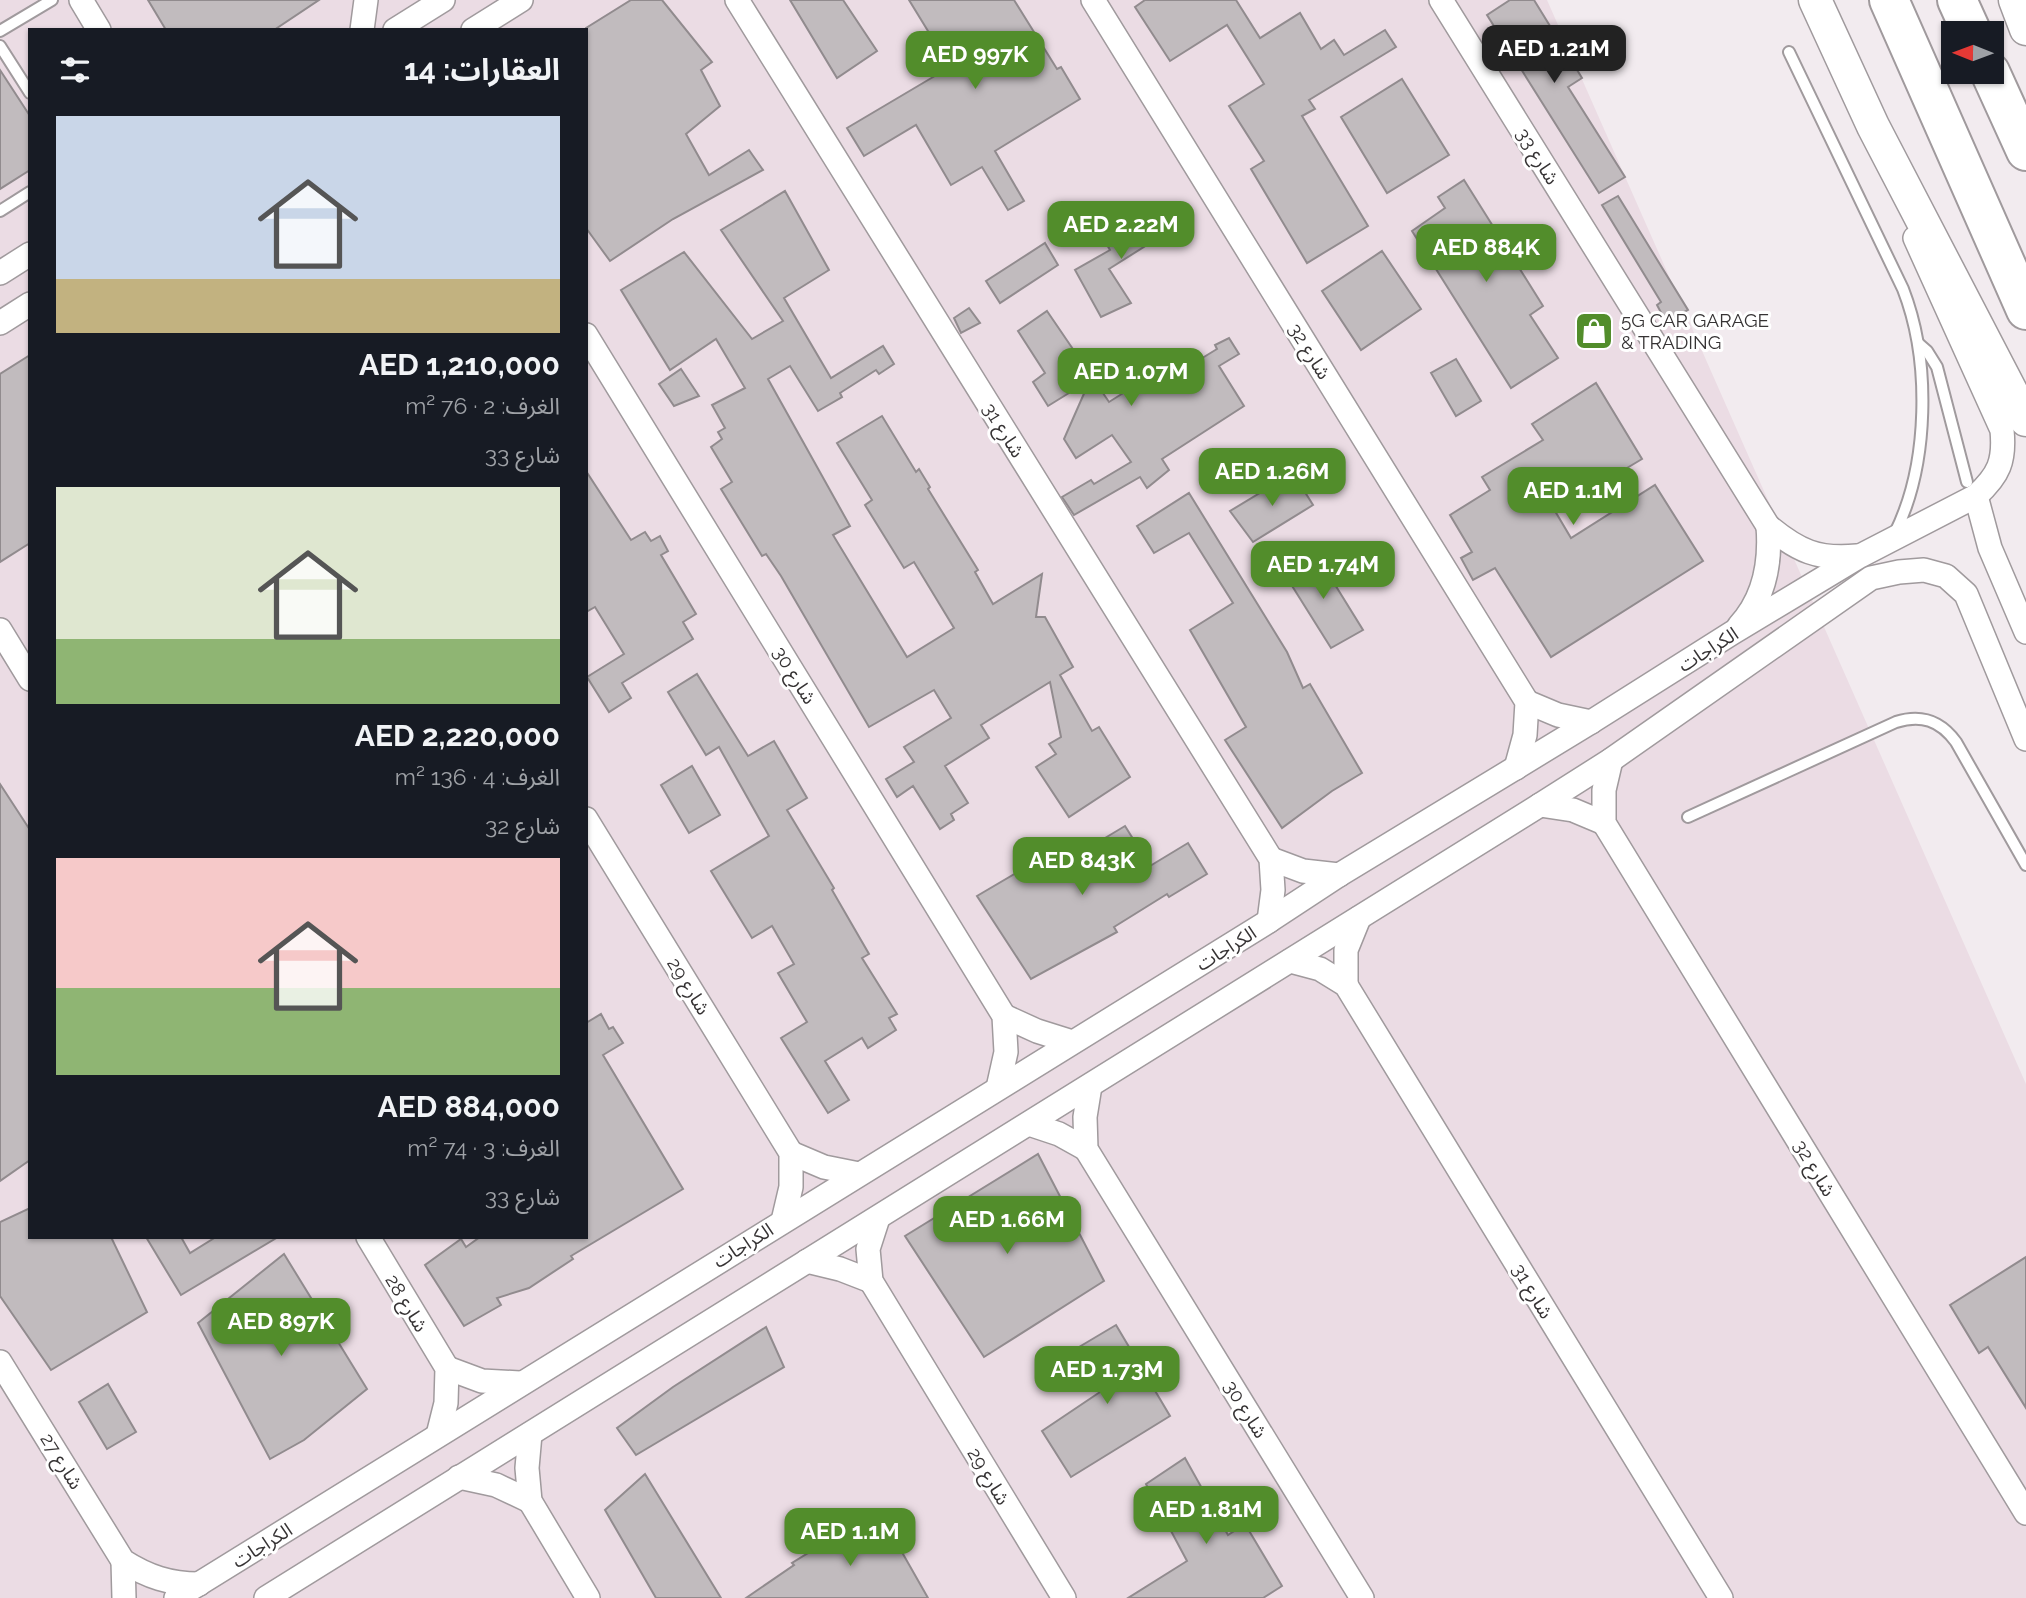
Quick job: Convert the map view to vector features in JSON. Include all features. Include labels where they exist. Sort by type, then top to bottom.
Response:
[{"type":"highway","points":[[1889,0],[2026,310]]},
{"type":"highway","points":[[1957,0],[1967,21]]},
{"type":"highway","points":[[1995,84],[2026,151]]},
{"type":"street","points":[[81,0],[98,28]]},
{"type":"street","points":[[362,28],[366,0]]},
{"type":"street","points":[[412,0],[440,2]]},
{"type":"street","points":[[476,28],[521,0]]},
{"type":"street","name":"شارع 31","points":[[737,0],[1271,859],[1273,890],[1269,921]]},
{"type":"street","name":"شارع 32","points":[[1093,0],[1527,702]]},
{"type":"street","name":"شارع 33","points":[[1441,0],[1768,526],[1788,542],[1811,554],[1835,558],[1860,556]]},
{"type":"street","points":[[1815,0],[1850,79],[1895,169],[2026,421]]},
{"type":"street","points":[[2015,0],[2026,29]]},
{"type":"street","points":[[398,28],[440,2]]},
{"type":"street","name":"الكراجات","points":[[176,1598],[1732,633],[1972,489],[1992,482],[2000,466],[2004,448],[2002,430],[1905,218],[1896,186],[1895,169]]},
{"type":"street","points":[[0,273],[28,255]]},
{"type":"street","points":[[0,323],[28,305]]},
{"type":"street","name":"شارع 30","points":[[588,338],[1004,1016],[1006,1052],[998,1088]]},
{"type":"street","points":[[1972,489],[1990,548],[2026,632]]},
{"type":"street","points":[[1732,633],[1745,619],[1764,584],[1770,546],[1768,526]]},
{"type":"street","name":"الكراجات","points":[[266,1598],[1611,760],[1871,578],[1924,570],[1946,576],[1966,594],[2026,739]]},
{"type":"street","points":[[0,630],[28,677]]},
{"type":"street","points":[[1516,768],[1525,735],[1527,702],[1558,715],[1591,722]]},
{"type":"street","points":[[1540,805],[1573,810],[1604,822],[1604,790],[1611,760]]},
{"type":"street","name":"شارع 29","points":[[588,822],[791,1153]]},
{"type":"street","name":"شارع 32","points":[[1604,822],[2026,1513]]},
{"type":"street","points":[[1271,859],[1303,871],[1339,875]]},
{"type":"street","points":[[1346,985],[1346,950],[1359,918]]},
{"type":"street","name":"شارع 31","points":[[1290,961],[1320,969],[1346,985],[1720,1598]]},
{"type":"street","points":[[1004,1016],[1037,1031],[1072,1042]]},
{"type":"street","points":[[1029,1124],[1086,1149],[1085,1117],[1090,1086]]},
{"type":"street","name":"شارع 30","points":[[1086,1149],[1362,1598]]},
{"type":"street","points":[[783,1221],[791,1187],[791,1153],[824,1167],[859,1174]]},
{"type":"street","name":"شارع 29","points":[[878,1218],[868,1249],[871,1281],[1064,1598]]},
{"type":"street","name":"شارع 28","points":[[369,1239],[447,1368]]},
{"type":"street","points":[[807,1261],[840,1269],[871,1281]]},
{"type":"street","name":"شارع 27","points":[[0,1362],[123,1561]]},
{"type":"street","points":[[438,1435],[446,1403],[447,1368],[482,1381],[520,1383]]},
{"type":"street","points":[[530,1434],[527,1468],[530,1502],[588,1598]]},
{"type":"street","points":[[459,1477],[496,1485],[530,1502]]},
{"type":"street","points":[[123,1561],[159,1579],[179,1584],[199,1584]]},
{"type":"street","points":[[123,1561],[124,1598]]},
{"type":"lane","points":[[0,31],[52,0]]},
{"type":"lane","points":[[0,46],[28,90]]},
{"type":"lane","points":[[1789,52],[1903,289],[1919,344],[1922,382],[1916,468],[1907,504],[1892,539]]},
{"type":"lane","points":[[0,211],[28,193]]},
{"type":"lane","points":[[1919,344],[1937,367],[1972,489]]},
{"type":"lane","points":[[1688,817],[1896,722],[1923,718],[1942,727],[1956,742],[2026,865]]},
{"type":"shaded area","points":[[0,0],[1547,0],[2026,1084],[2026,1598],[0,1598]]},
{"type":"building","points":[[148,0],[319,0],[277,28],[165,28]]},
{"type":"building","points":[[631,0],[662,0],[712,62],[701,70],[720,106],[686,134],[709,175],[749,150],[763,170],[673,219],[610,261],[588,231],[586,28]]},
{"type":"building","points":[[790,0],[843,0],[877,51],[837,78]]},
{"type":"building","points":[[909,0],[1014,0],[1057,69],[1061,67],[1080,99],[995,151],[1024,201],[1008,210],[982,167],[951,185],[916,125],[864,156],[847,128],[950,67]]},
{"type":"building","points":[[1145,0],[1236,0],[1260,38],[1300,13],[1321,49],[1334,40],[1344,55],[1385,30],[1396,47],[1309,100],[1315,109],[1302,116],[1368,226],[1307,263],[1251,169],[1264,161],[1229,106],[1264,84],[1227,25],[1170,61],[1135,7]]},
{"type":"building","points":[[1510,0],[1534,0],[1582,78],[1568,87],[1625,177],[1599,193],[1487,15]]},
{"type":"building","points":[[0,70],[28,113],[28,171],[0,189]]},
{"type":"building","points":[[1402,79],[1449,155],[1387,193],[1341,117]]},
{"type":"building","points":[[1464,180],[1543,306],[1530,315],[1558,358],[1511,388],[1412,231],[1445,208],[1438,197]]},
{"type":"building","points":[[785,191],[829,270],[784,298],[831,378],[883,346],[894,364],[879,374],[876,370],[840,393],[842,397],[818,411],[790,366],[768,379],[850,526],[833,535],[907,657],[954,628],[914,562],[904,568],[865,505],[872,500],[837,443],[882,416],[916,472],[919,469],[930,487],[928,489],[978,570],[975,572],[993,604],[1042,574],[1036,617],[1045,617],[1073,667],[1060,675],[1092,731],[1099,727],[1130,777],[1069,817],[1036,767],[1056,754],[1049,744],[1061,737],[1050,682],[981,725],[989,738],[945,766],[968,803],[951,814],[954,820],[940,829],[913,786],[897,797],[886,779],[914,762],[904,747],[951,718],[934,690],[869,727],[781,576],[766,554],[762,556],[721,489],[732,482],[711,447],[722,439],[718,432],[725,428],[712,405],[745,388],[716,339],[670,370],[621,290],[684,252],[752,339],[783,321],[721,230]]},
{"type":"building","points":[[1618,196],[1688,310],[1666,322],[1657,305],[1661,302],[1602,205]]},
{"type":"building","points":[[1165,206],[1177,226],[1109,269],[1131,303],[1101,317],[1075,270],[1110,250],[1106,243]]},
{"type":"building","points":[[1045,243],[1058,265],[1000,303],[986,281]]},
{"type":"building","points":[[1382,251],[1421,309],[1361,350],[1322,291]]},
{"type":"building","points":[[969,308],[980,323],[961,333],[954,318]]},
{"type":"building","points":[[1047,311],[1109,402],[1136,385],[1129,372],[1150,360],[1163,382],[1217,349],[1215,345],[1229,338],[1239,354],[1219,366],[1244,406],[1162,459],[1169,470],[1147,488],[1140,477],[1074,515],[1062,497],[1091,480],[1094,484],[1131,462],[1112,435],[1076,458],[1064,439],[1090,380],[1048,406],[1033,382],[1045,373],[1018,331]]},
{"type":"building","points":[[28,356],[28,544],[0,562],[0,374]]},
{"type":"building","points":[[1456,359],[1481,401],[1456,416],[1431,373]]},
{"type":"building","points":[[681,369],[699,396],[674,406],[659,384]]},
{"type":"building","points":[[1596,383],[1642,459],[1555,511],[1571,538],[1655,485],[1703,561],[1551,657],[1495,568],[1473,580],[1461,558],[1472,552],[1450,515],[1490,490],[1482,477],[1543,440],[1532,424]]},
{"type":"building","points":[[1293,473],[1313,505],[1253,542],[1230,511]]},
{"type":"building","points":[[588,474],[631,540],[645,532],[651,541],[660,536],[668,551],[661,555],[696,614],[683,622],[693,639],[622,683],[631,698],[609,712],[588,676],[624,654],[595,607],[588,611]]},
{"type":"building","points":[[1189,493],[1287,652],[1303,688],[1310,684],[1362,773],[1332,791],[1282,828],[1225,740],[1246,727],[1190,630],[1233,603],[1189,533],[1154,553],[1137,526]]},
{"type":"building","points":[[1316,554],[1363,630],[1331,648],[1284,573]]},
{"type":"building","points":[[697,674],[748,756],[774,741],[807,798],[787,810],[834,888],[832,890],[869,954],[862,958],[897,1014],[889,1018],[896,1030],[868,1048],[862,1038],[825,1061],[849,1100],[828,1113],[781,1038],[807,1022],[778,973],[794,964],[772,926],[752,938],[711,871],[769,836],[719,747],[706,755],[668,692]]},
{"type":"building","points":[[692,766],[720,815],[689,833],[661,785]]},
{"type":"building","points":[[0,784],[28,827],[28,1161],[0,1181]]},
{"type":"building","points":[[1125,826],[1150,866],[1188,843],[1207,874],[1169,897],[1167,894],[1114,927],[1117,932],[1031,979],[977,896],[1067,843],[1075,856]]},
{"type":"building","points":[[601,1014],[609,1029],[613,1027],[623,1043],[603,1055],[683,1189],[571,1256],[573,1259],[529,1288],[497,1298],[501,1305],[464,1326],[425,1265],[461,1239],[466,1247],[477,1239],[588,1239],[588,1022]]},
{"type":"building","points":[[1038,1154],[1104,1281],[984,1357],[905,1236]]},
{"type":"building","points":[[28,1209],[28,1239],[112,1239],[147,1312],[51,1370],[0,1296],[0,1222]]},
{"type":"building","points":[[147,1239],[182,1239],[190,1253],[213,1239],[275,1239],[181,1295]]},
{"type":"building","points":[[284,1254],[367,1389],[304,1440],[270,1459],[198,1323]]},
{"type":"building","points":[[2026,1257],[2026,1408],[1988,1347],[1979,1353],[1950,1305]]},
{"type":"building","points":[[1116,1325],[1170,1416],[1071,1477],[1042,1431],[1103,1390],[1079,1347]]},
{"type":"building","points":[[766,1327],[784,1367],[636,1455],[617,1428],[673,1387]]},
{"type":"building","points":[[108,1384],[136,1432],[107,1449],[79,1402]]},
{"type":"building","points":[[1185,1458],[1228,1535],[1245,1524],[1282,1586],[1263,1598],[1128,1598],[1187,1561],[1146,1484]]},
{"type":"building","points":[[645,1474],[721,1598],[656,1598],[605,1510]]},
{"type":"building","points":[[878,1510],[928,1598],[746,1598],[794,1565],[792,1563]]},
{"type":"place","name":"5G CAR GARAGE & TRADING","points":[[1594,331]]}]
